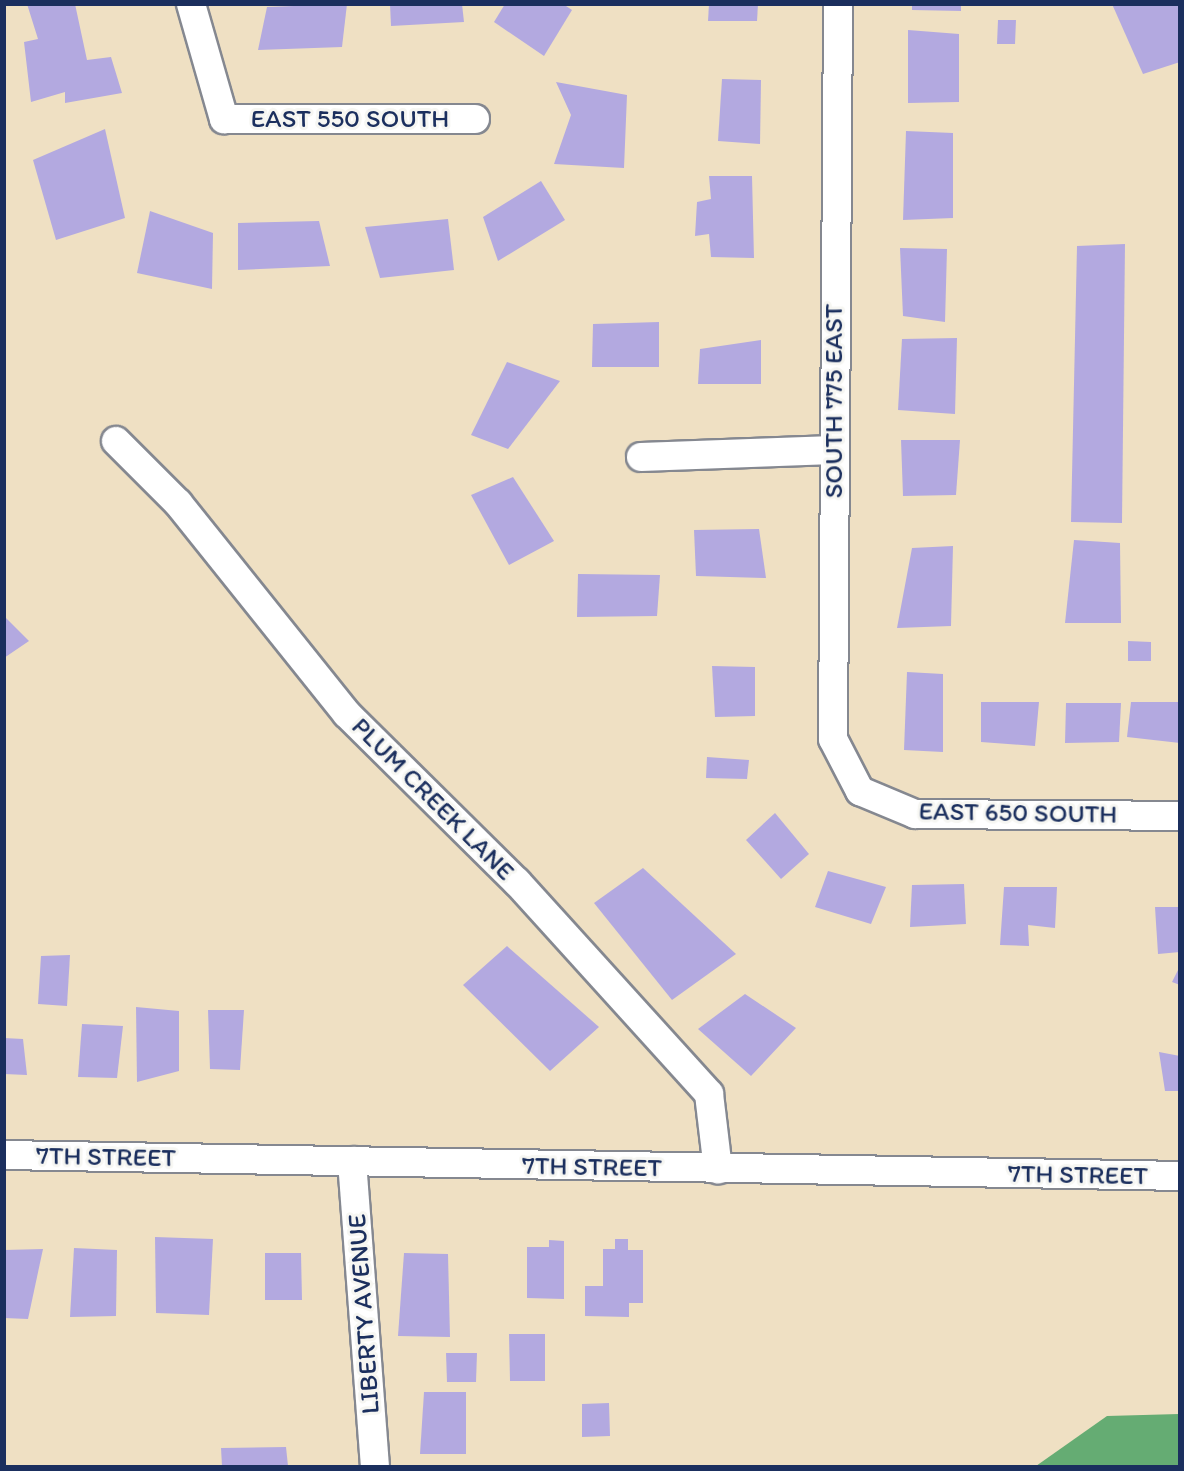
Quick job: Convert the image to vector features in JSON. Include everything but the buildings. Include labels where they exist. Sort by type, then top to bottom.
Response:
[{"type":"street","name":"EAST 550 SOUTH","points":[[191,4],[224,120],[475,120]]},
{"type":"street","name":"SOUTH 775 EAST","points":[[838,4],[833,450],[833,739],[860,791]]},
{"type":"street","name":"PLUM CREEK LANE","points":[[116,441],[178,503],[347,714],[517,882],[709,1094],[718,1169]]},
{"type":"street","points":[[641,457],[833,450]]},
{"type":"street","name":"EAST 650 SOUTH","points":[[860,791],[915,814],[1179,816]]},
{"type":"street","name":"7TH STREET","points":[[4,1155],[1179,1176]]},
{"type":"street","name":"LIBERTY AVENUE","points":[[352,1161],[375,1467]]},
{"type":"green space","points":[[1179,1414],[1179,1466],[1036,1466],[1107,1416]]}]
